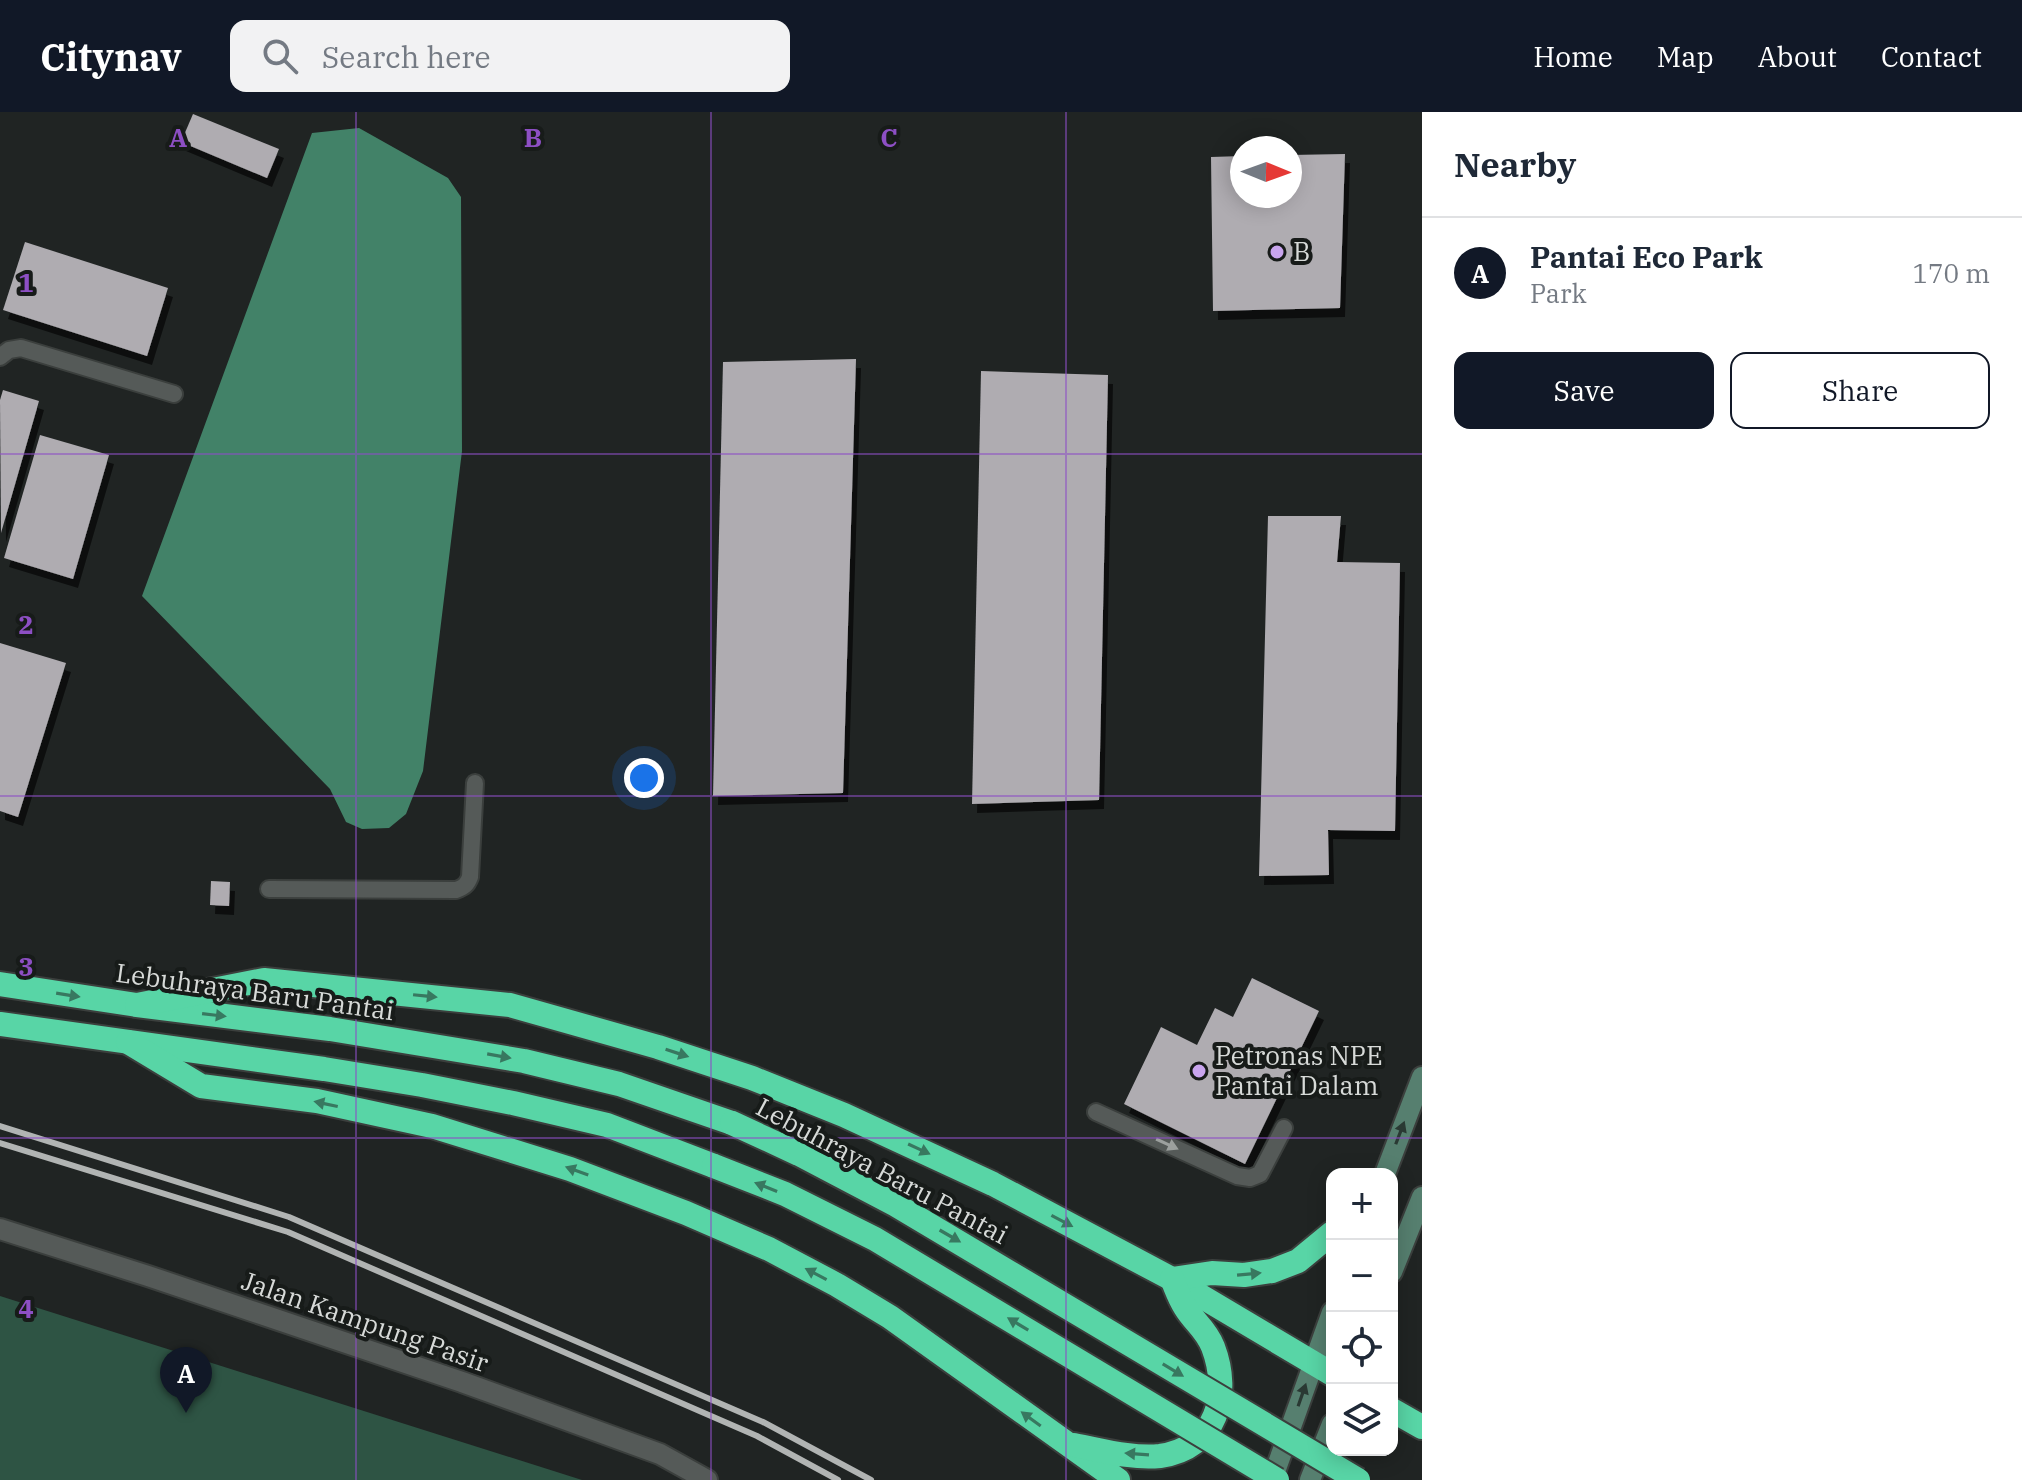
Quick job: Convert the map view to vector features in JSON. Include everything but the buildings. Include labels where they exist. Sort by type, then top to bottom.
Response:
[{"type":"highway","points":[[137,1005],[264,980],[510,1005],[658,1047],[752,1078],[844,1115],[993,1184],[1172,1279],[1322,1368]]},
{"type":"highway","name":"Lebuhraya Baru Pantai","points":[[0,984],[330,1029],[524,1061],[619,1084],[732,1123],[896,1205],[1358,1480]]},
{"type":"highway","points":[[0,1024],[338,1071],[513,1103],[607,1125],[785,1194],[875,1239],[1275,1480]]},
{"type":"highway","points":[[128,1042],[201,1086],[317,1101],[432,1126],[570,1169],[686,1213],[769,1249],[876,1309],[1118,1480]]},
{"type":"highway","points":[[1172,1279],[1212,1273],[1244,1275],[1272,1271],[1298,1261],[1326,1238]]},
{"type":"highway","points":[[1065,1444],[1159,1456],[1176,1452],[1195,1442],[1216,1418],[1222,1392],[1220,1368],[1207,1333],[1185,1308],[1172,1279]]},
{"type":"highway","points":[[1398,1413],[1422,1427]]},
{"type":"main road","points":[[1387,1168],[1422,1077]]},
{"type":"main road","points":[[1398,1257],[1422,1197]]},
{"type":"main road","points":[[1275,1480],[1322,1368],[1326,1346]]},
{"type":"main road","points":[[1310,1480],[1326,1439]]},
{"type":"street","name":"Jalan Kampung Pasir","points":[[0,1229],[462,1382],[660,1454],[707,1480]]},
{"type":"lane","points":[[0,357],[9,350],[21,348],[174,394]]},
{"type":"lane","points":[[269,889],[462,888],[470,877],[475,783]]},
{"type":"lane","points":[[1096,1112],[1237,1176],[1250,1178],[1260,1174],[1284,1128]]},
{"type":"shaded area","points":[[359,128],[448,178],[461,197],[462,451],[423,771],[406,814],[389,828],[362,829],[346,822],[330,789],[142,596],[312,133]]},
{"type":"shaded area","points":[[0,1296],[582,1480],[0,1480]]},
{"type":"railway","points":[[0,1126],[289,1217],[763,1422],[871,1480]]},
{"type":"railway","points":[[0,1143],[288,1232],[757,1436],[838,1480]]},
{"type":"place","name":"B","points":[[1277,252]]},
{"type":"place","name":"Petronas NPE Pantai Dalam","points":[[1199,1071]]},
{"type":"place","name":"Pantai Eco Park","points":[[186,1413]]}]
